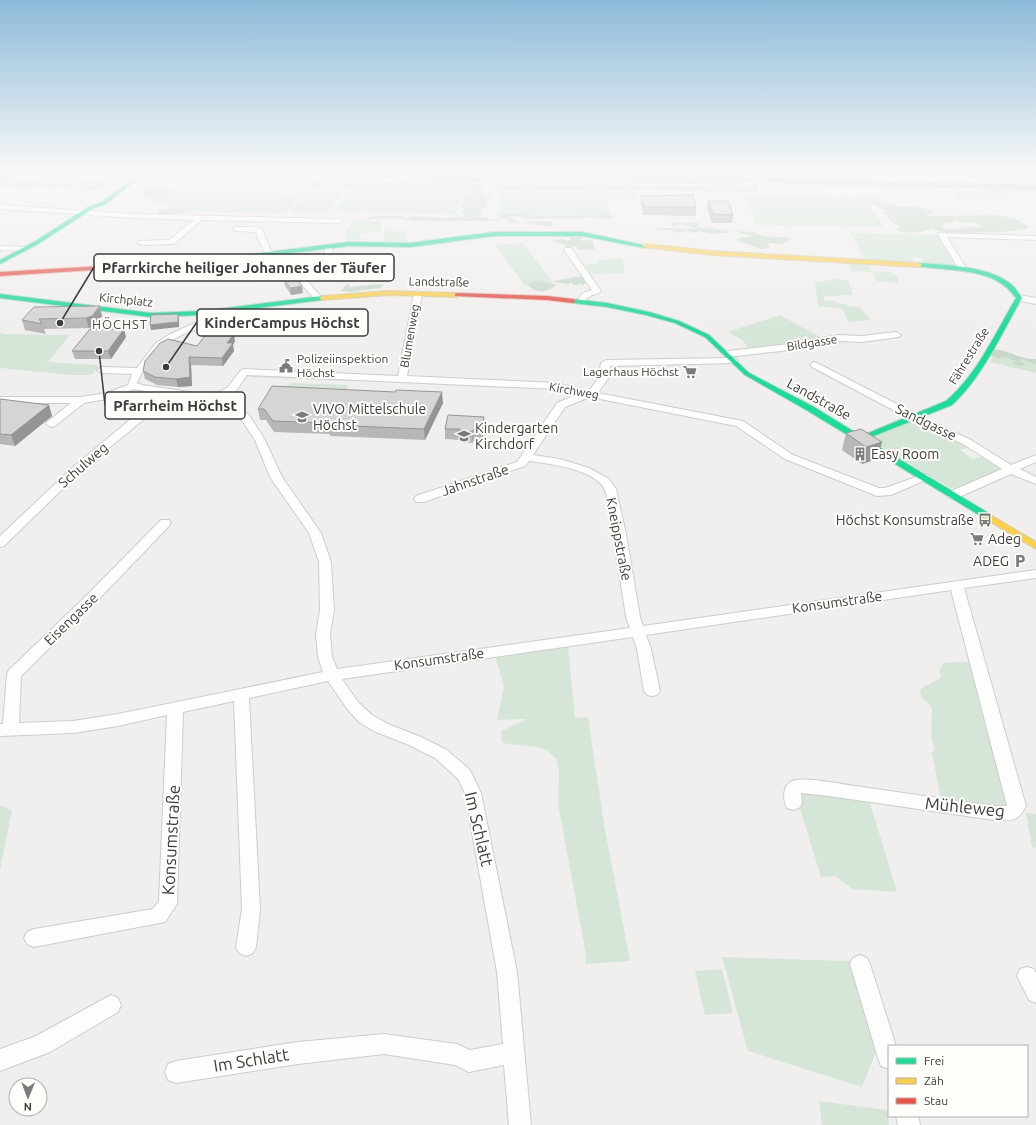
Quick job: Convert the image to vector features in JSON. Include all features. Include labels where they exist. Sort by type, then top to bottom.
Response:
[{"type":"main road","points":[[0,262],[25,249],[65,224]]},
{"type":"main road","points":[[0,274],[157,266],[359,244],[410,245],[494,234],[553,233],[582,234],[635,245],[712,253],[960,268],[1007,284],[1017,290],[1019,298]]},
{"type":"main road","name":"Landstraße","points":[[202,313],[318,298],[368,294],[519,296],[581,301],[646,313],[677,322],[707,336],[747,374],[811,409],[1036,546]]},
{"type":"main road","name":"Kirchplatz","points":[[0,296],[138,314],[202,313]]},
{"type":"main road","name":"Fährestraße","points":[[860,439],[949,403],[960,394],[969,384],[1019,298]]},
{"type":"street","points":[[142,243],[171,242],[192,224]]},
{"type":"street","points":[[237,228],[255,229],[259,231],[259,238],[270,254],[308,284],[318,298]]},
{"type":"street","points":[[960,268],[961,266],[942,235],[1036,238]]},
{"type":"street","points":[[280,263],[327,256],[329,254],[328,247]]},
{"type":"street","points":[[0,248],[25,249]]},
{"type":"street","points":[[568,250],[596,291],[586,295],[581,301]]},
{"type":"street","name":"Blumenweg","points":[[402,379],[418,294]]},
{"type":"street","points":[[1019,298],[1036,301]]},
{"type":"street","points":[[0,400],[81,400],[108,396],[134,386],[133,381],[158,346],[173,336],[200,324],[204,320],[202,313]]},
{"type":"street","name":"Bildgasse","points":[[593,393],[604,377],[606,363],[730,358],[839,338],[862,339],[896,335]]},
{"type":"street","name":"Sandgasse","points":[[815,365],[914,417],[967,442],[1012,470],[1036,481]]},
{"type":"street","points":[[102,370],[140,371]]},
{"type":"street","name":"Kirchweg","points":[[213,400],[232,389],[244,372],[556,386],[593,393],[614,400],[739,423],[789,457],[877,492],[887,492],[924,477]]},
{"type":"street","name":"Im Schlatt","points":[[134,386],[190,394],[213,400],[238,410],[245,417],[260,440],[276,477],[315,533],[325,562],[327,610],[323,634],[325,657],[332,675],[353,706],[366,719],[382,728],[441,754],[464,775],[473,793],[507,972],[520,1125]]},
{"type":"street","name":"Schulweg","points":[[0,543],[77,469],[170,392]]},
{"type":"street","name":"Jahnstraße","points":[[420,499],[521,464],[561,405],[593,393]]},
{"type":"street","points":[[51,424],[81,400]]},
{"type":"street","name":"Kneippstraße","points":[[526,457],[577,466],[593,473],[606,482],[610,490],[616,524],[620,534],[633,617],[638,632]]},
{"type":"street","points":[[953,495],[1036,458]]},
{"type":"street","name":"Eisengasse","points":[[6,730],[14,674],[91,599],[165,523]]},
{"type":"street","name":"Konsumstraße","points":[[6,730],[74,726],[118,720],[332,675],[1036,574]]},
{"type":"street","name":"Mühleweg","points":[[794,803],[793,789],[798,786],[829,789],[994,813],[1012,813],[1017,806],[960,591],[955,586]]},
{"type":"street","points":[[638,632],[644,649],[652,690]]},
{"type":"street","points":[[241,694],[252,909],[246,947]]},
{"type":"street","name":"Konsumstraße","points":[[34,938],[158,916],[168,904],[175,708]]},
{"type":"street","points":[[860,964],[888,1055]]},
{"type":"street","points":[[0,1060],[42,1045],[111,1005]]},
{"type":"street","name":"Im Schlatt","points":[[176,1072],[298,1053],[384,1044],[457,1055],[469,1061],[514,1053]]},
{"type":"green space","points":[[351,224],[382,224],[380,232],[360,233],[361,243],[347,244],[345,233]]},
{"type":"green space","points":[[536,224],[552,224],[550,227]]},
{"type":"green space","points":[[670,224],[698,224],[698,226],[703,229],[709,227],[733,232],[714,234],[699,231],[694,233],[687,231],[678,233],[671,230],[649,230],[668,228],[698,229],[683,225],[674,227]]},
{"type":"green space","points":[[882,224],[884,227],[756,225]]},
{"type":"green space","points":[[896,224],[942,224],[940,225],[943,228],[950,230],[966,227],[983,227],[978,224],[1025,224],[1029,227],[1025,229],[999,232],[966,233],[965,235],[948,235],[932,228],[909,233],[896,229],[901,228]]},
{"type":"green space","points":[[384,230],[405,231],[408,244],[384,243]]},
{"type":"green space","points":[[734,231],[753,232],[763,236],[793,238],[783,244],[768,243],[769,248],[761,249],[736,240],[741,237],[754,237]]},
{"type":"green space","points":[[851,233],[936,235],[939,237],[956,266],[924,264],[921,258],[912,258],[914,264],[865,261]]},
{"type":"green space","points":[[565,236],[583,236],[580,241],[596,241],[592,242],[595,249],[579,250],[576,246],[567,247],[563,244],[551,241],[561,239],[569,241],[571,239]]},
{"type":"green space","points":[[523,243],[555,285],[539,280],[525,286],[495,245]]},
{"type":"green space","points":[[326,250],[318,253],[318,256],[281,261],[277,257],[279,255]]},
{"type":"green space","points":[[623,258],[623,273],[589,274],[582,265],[599,263],[598,260]]},
{"type":"green space","points":[[849,262],[871,266],[869,266],[870,271],[891,272],[892,275],[897,275],[899,283],[876,281],[873,272],[851,271]]},
{"type":"green space","points":[[583,276],[589,282],[582,285],[580,283],[578,285],[573,285],[571,282],[568,284],[553,282],[557,280]]},
{"type":"green space","points":[[834,279],[848,280],[853,295],[824,296],[824,300],[859,307],[871,320],[848,322],[843,309],[818,306],[815,282],[824,282]]},
{"type":"green space","points":[[538,280],[557,285],[546,291],[538,291],[534,290],[528,284]]},
{"type":"green space","points":[[348,284],[351,287],[378,284],[384,285],[380,288],[350,292],[340,291]]},
{"type":"green space","points":[[780,315],[824,339],[751,350],[742,340],[728,332]]},
{"type":"green space","points":[[0,333],[70,335],[43,368],[49,362],[96,365],[101,367],[98,370],[95,370],[92,375],[71,375],[0,368]]},
{"type":"green space","points":[[991,349],[997,349],[1025,358],[1036,359],[1036,364],[1021,359],[1019,361],[1026,364],[1019,366],[1013,363],[1018,361],[1007,357],[999,358],[991,356]]},
{"type":"green space","points":[[995,350],[1036,362],[1036,373],[990,362]]},
{"type":"green space","points":[[251,375],[352,379],[350,381],[250,377]]},
{"type":"green space","points":[[290,383],[348,385],[342,399],[282,396]]},
{"type":"green space","points":[[912,421],[921,423],[972,447],[960,450],[973,459],[986,456],[1007,469],[979,482],[957,488],[950,488],[875,443],[874,437]]},
{"type":"green space","points":[[568,645],[575,718],[588,717],[604,824],[630,961],[586,964],[585,949],[558,804],[559,772],[557,760],[547,750],[537,747],[502,743],[501,731],[526,719],[497,720],[504,687],[495,655]]},
{"type":"green space","points":[[969,662],[974,667],[1008,806],[996,807],[941,800],[932,752],[935,750],[931,734],[932,707],[922,698],[920,690],[941,677],[939,670],[944,663]]},
{"type":"green space","points":[[802,790],[863,798],[870,803],[897,892],[853,889],[835,876],[821,877],[798,802]]},
{"type":"green space","points":[[0,805],[12,810],[0,870]]},
{"type":"green space","points":[[1026,813],[1036,814],[1036,848],[1032,847]]},
{"type":"green space","points":[[722,957],[850,961],[877,1049],[862,1087],[748,1051]]},
{"type":"green space","points":[[722,969],[733,1013],[705,1015],[695,971]]},
{"type":"green space","points":[[819,1101],[887,1110],[889,1125],[822,1125]]},
{"type":"building","points":[[296,276],[302,286],[290,288],[284,279]]},
{"type":"building","points":[[100,306],[92,316],[86,318],[39,319],[42,324],[22,320],[34,307]]},
{"type":"building","points":[[178,314],[178,322],[150,325],[151,315]]},
{"type":"building","points":[[90,329],[124,329],[108,351],[72,351]]},
{"type":"building","points":[[207,333],[234,334],[227,343],[233,343],[222,358],[189,357],[190,377],[176,379],[155,377],[143,371],[145,361],[160,343],[168,339],[197,346]]},
{"type":"building","points":[[272,386],[395,392],[396,390],[442,392],[424,429],[273,421],[264,409],[258,409]]},
{"type":"building","points":[[0,399],[49,405],[11,435],[0,434]]},
{"type":"building","points":[[448,415],[484,417],[482,430],[473,430],[472,432],[460,431],[460,429],[445,429]]},
{"type":"building","points":[[861,429],[882,442],[866,447],[846,433]]},
{"type":"traffic: fast","points":[[0,262],[36,243],[65,224]]},
{"type":"traffic: fast","points":[[202,262],[349,244],[410,245],[494,234],[582,234],[645,246]]},
{"type":"traffic: fast","points":[[860,439],[949,403],[958,395],[972,378],[1019,298],[1012,288],[989,275],[975,271],[919,265]]},
{"type":"traffic: fast","points":[[0,296],[151,315],[202,313],[322,298]]},
{"type":"traffic: fast","points":[[573,301],[607,305],[647,313],[677,322],[707,336],[747,374],[811,409],[987,516]]},
{"type":"traffic: slow","points":[[645,246],[712,253],[919,265]]},
{"type":"traffic: slow","points":[[322,298],[388,293],[457,295]]},
{"type":"traffic: slow","points":[[987,516],[1036,546]]},
{"type":"traffic: jam","points":[[0,274],[202,262]]},
{"type":"traffic: jam","points":[[457,295],[547,298],[573,301]]},
{"type":"place","name":"Pfarrkirche heiliger Johannes der Täufer","points":[[60,323]]},
{"type":"place","name":"Pfarrheim Höchst","points":[[99,351]]},
{"type":"place","name":"Polizeiinspektion Höchst","points":[[286,366]]},
{"type":"place","name":"KinderCampus Höchst","points":[[166,367]]},
{"type":"place","name":"Lagerhaus Höchst","points":[[690,372]]},
{"type":"place","name":"VIVO Mittelschule Höchst","points":[[302,417]]},
{"type":"place","name":"Kindergarten Kirchdorf","points":[[464,436]]},
{"type":"place","name":"Easy Room","points":[[860,454]]},
{"type":"place","name":"Höchst Konsumstraße","points":[[985,520]]},
{"type":"place","name":"Adeg","points":[[977,539]]},
{"type":"place","name":"ADEG","points":[[1020,561]]},
{"type":"district","name":"HÖCHST","points":[[120,324]]}]
